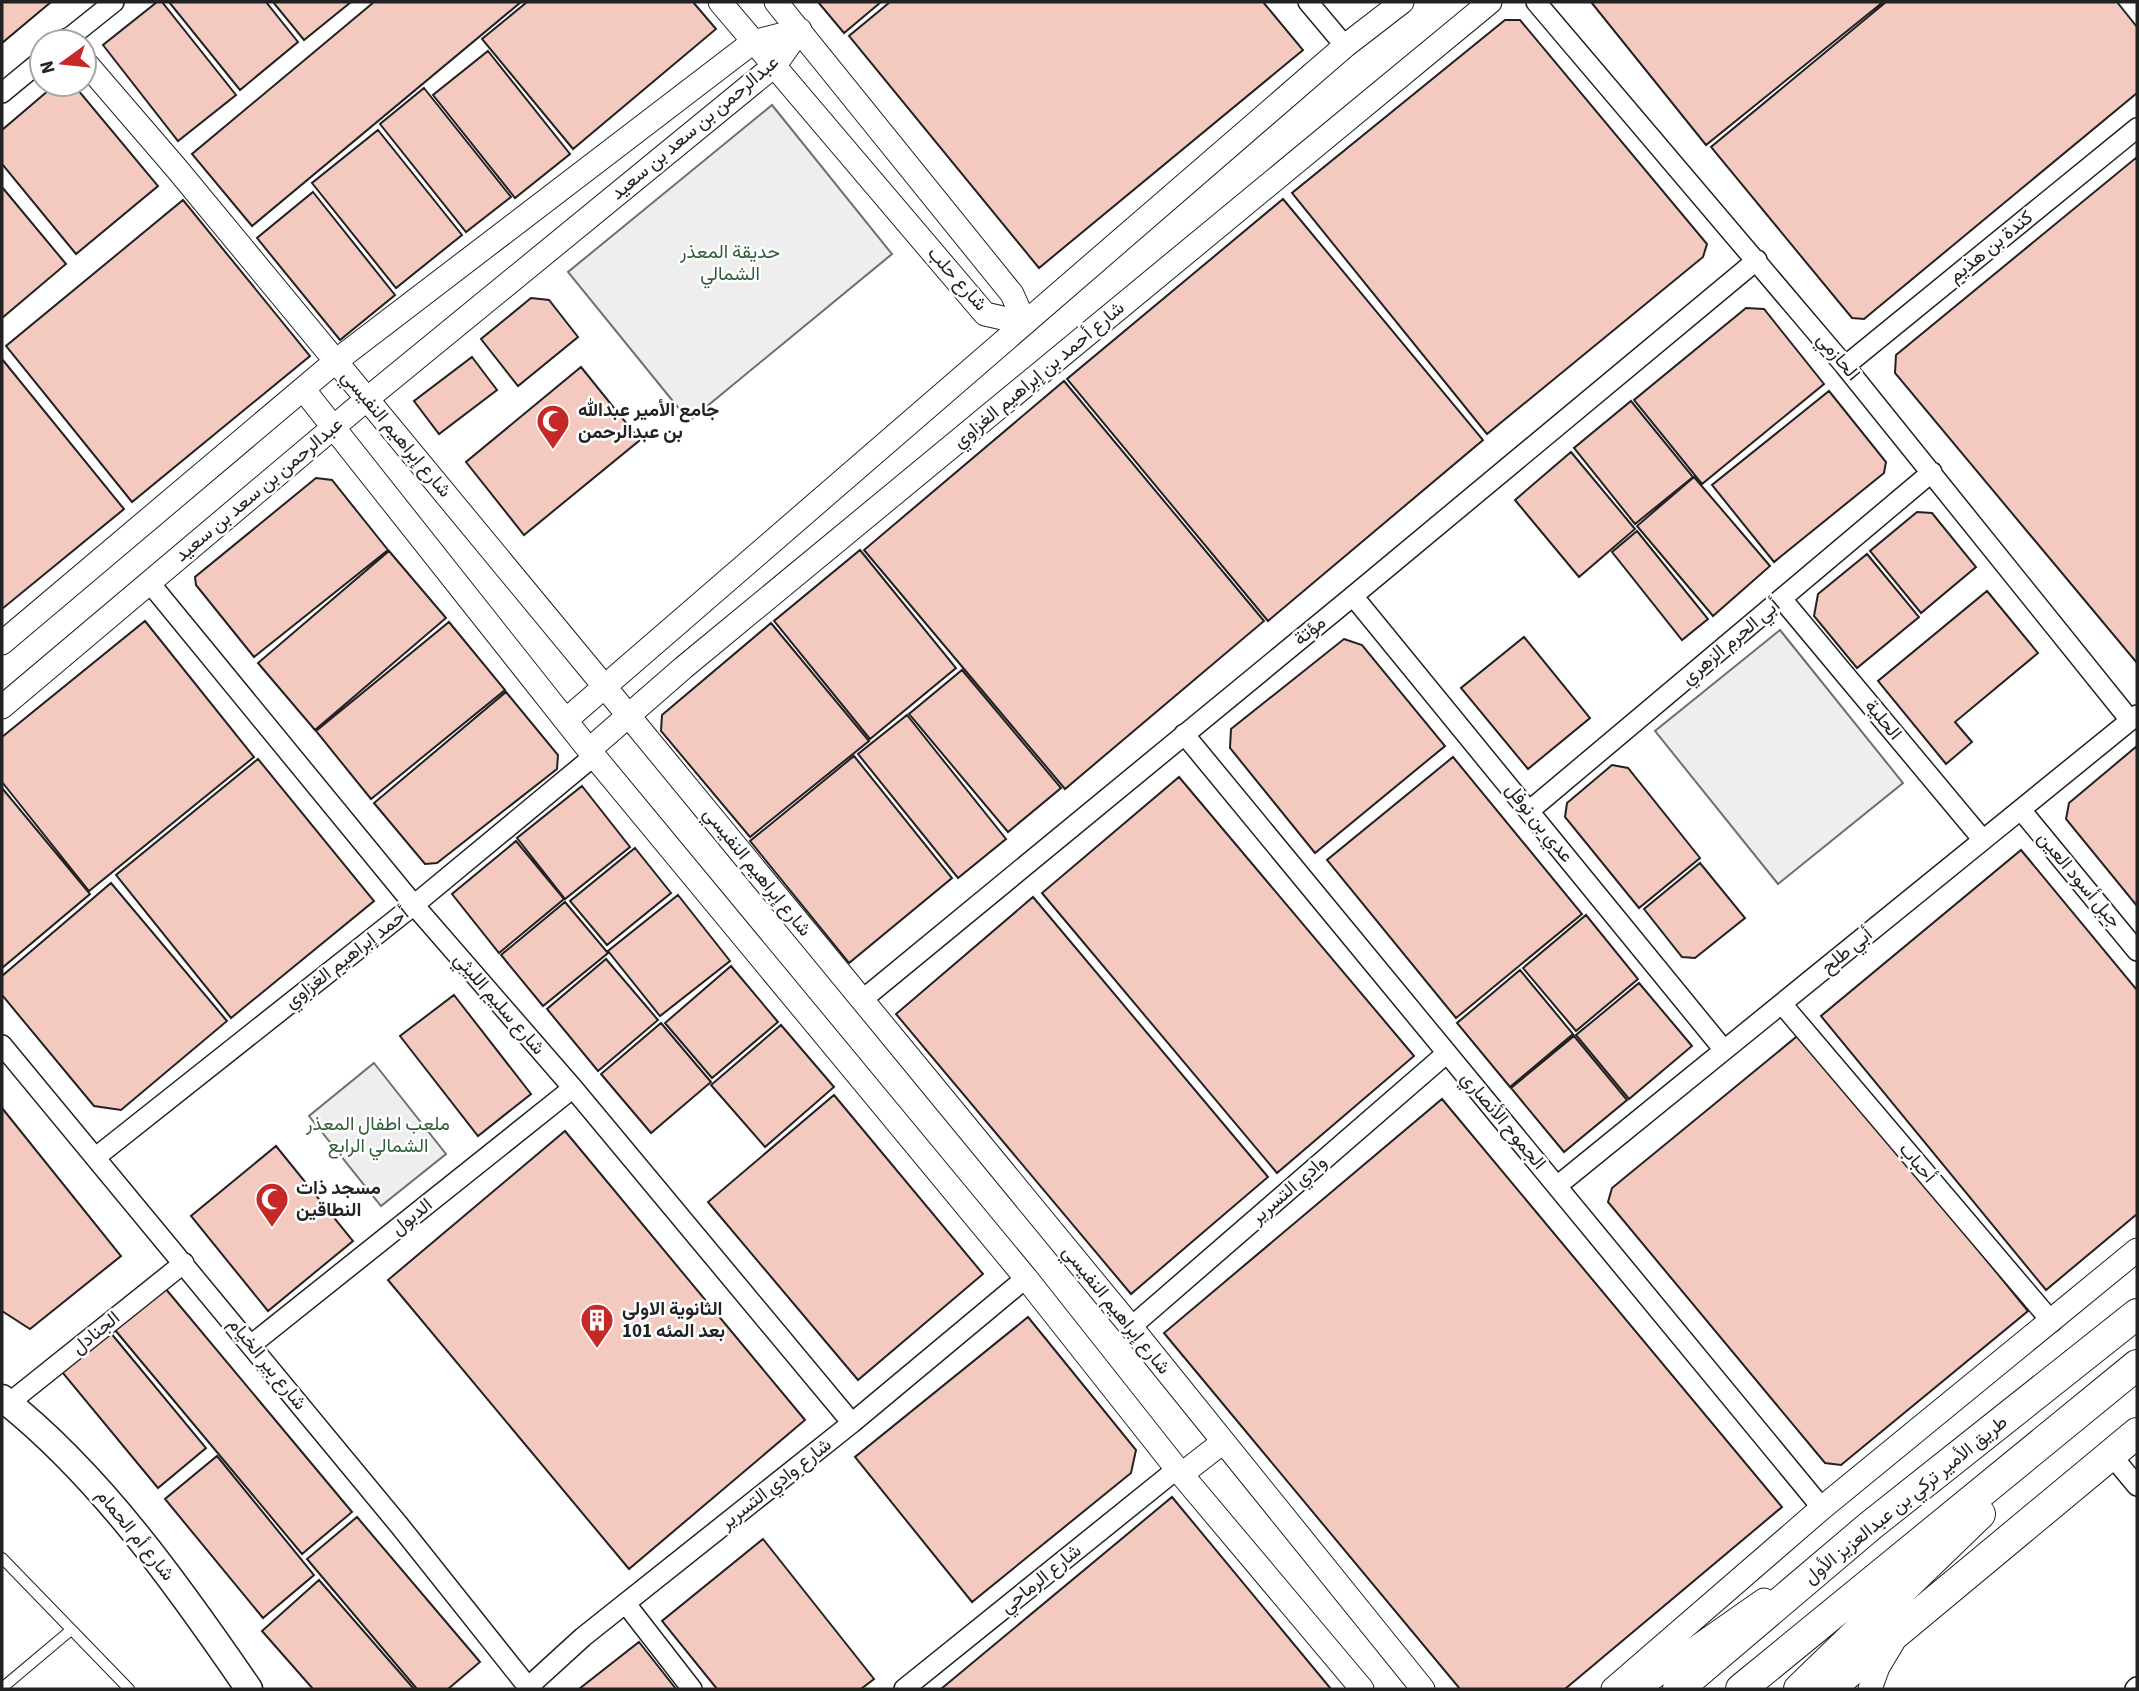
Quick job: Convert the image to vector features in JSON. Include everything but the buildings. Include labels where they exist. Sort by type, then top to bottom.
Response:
[{"type":"main road","name":"طريق الأمير تركي بن عبدالعزيز الأول","points":[[1678,1689],[1870,1526],[2137,1314]]},
{"type":"main road","name":"طريق الأمير تركي بن عبدالعزيز الأول","points":[[1741,1689],[2137,1366]]},
{"type":"main road","name":"شارع أم الحمام","points":[[5,1400],[92,1482],[191,1605],[249,1689]]},
{"type":"main road","points":[[1799,1689],[1984,1510],[2087,1405]]},
{"type":"main road","points":[[1829,1689],[2137,1433]]},
{"type":"street","points":[[82,28],[114,2]]},
{"type":"street","name":"شارع حلب","points":[[720,2],[985,314],[1025,323]]},
{"type":"street","name":"شارع حلب","points":[[776,2],[1012,294],[1025,323]]},
{"type":"street","points":[[1308,2],[1345,46]]},
{"type":"street","points":[[566,720],[1345,46],[1402,2]]},
{"type":"street","name":"شارع أحمد بن إبراهيم الغزاوي","points":[[592,753],[628,715],[1490,2]]},
{"type":"street","name":"الحازمي","points":[[1536,2],[1757,260],[2134,718]]},
{"type":"street","name":"عبدالرحمن بن سعد بن سعيد","points":[[2,643],[336,362],[753,42],[800,30]]},
{"type":"street","name":"عبدالرحمن بن سعد بن سعيد","points":[[2,707],[334,426],[775,65],[800,30]]},
{"type":"street","points":[[2,93],[28,72]]},
{"type":"street","name":"شارع إبراهيم النفيسي","points":[[98,78],[628,715],[1423,1689]]},
{"type":"street","name":"كندة بن هذيم","points":[[1845,366],[2137,128]]},
{"type":"street","name":"مؤتة","points":[[862,1000],[1757,260]]},
{"type":"street","points":[[303,389],[592,753],[1026,1278],[1179,1471],[1362,1689]]},
{"type":"street","name":"أبي الحرم الزهري","points":[[1529,811],[1931,472]]},
{"type":"street","name":"شارع سليم الليثي","points":[[149,582],[414,905],[573,1088],[852,1423]]},
{"type":"street","name":"عدي بن نوفل","points":[[1353,596],[1724,1051]]},
{"type":"street","name":"الحلية","points":[[1782,599],[1983,840]]},
{"type":"street","name":"أبي طلح","points":[[1557,1186],[2134,718]]},
{"type":"street","name":"الجموح الأنصاري","points":[[1184,734],[1822,1508]]},
{"type":"street","name":"أحمد إبراهيم الغزاوي","points":[[96,1157],[414,905],[592,753]]},
{"type":"street","name":"جبل أسود العين","points":[[2021,810],[2137,951]]},
{"type":"street","name":"أحباب","points":[[1782,1004],[2052,1322]]},
{"type":"street","name":"شارع بير الخيام","points":[[2,1045],[399,1525],[527,1688]]},
{"type":"street","name":"وادي التسرير","points":[[1130,1327],[1447,1053]]},
{"type":"street","name":"الدبول","points":[[251,1345],[573,1088]]},
{"type":"street","points":[[1613,1689],[1822,1508],[2137,1250]]},
{"type":"street","name":"الجنادل","points":[[5,1400],[184,1263]]},
{"type":"street","name":"شارع وادي التسرير","points":[[527,1688],[583,1637],[852,1423],[1026,1278]]},
{"type":"street","points":[[1179,1471],[1223,1442]]},
{"type":"street","points":[[2112,1456],[2137,1486]]},
{"type":"street","name":"شارع الرماحي","points":[[904,1689],[1179,1471]]},
{"type":"street","points":[[1637,1689],[1870,1526]]},
{"type":"street","points":[[626,1604],[692,1689]]},
{"type":"street","points":[[1871,1689],[1878,1667],[1901,1630]]},
{"type":"lane","points":[[2,1558],[129,1689]]},
{"type":"lane","points":[[2,1688],[71,1630]]},
{"type":"green space","name":"حديقة المعذر الشمالي","points":[[772,105],[892,254],[689,421],[568,272]]},
{"type":"green space","points":[[1780,630],[1903,783],[1778,884],[1655,731]]},
{"type":"green space","name":"ملعب اطفال المعذر الشمالي الرابع","points":[[374,1063],[446,1154],[381,1206],[309,1116]]},
{"type":"place","name":"جامع الأمير عبدالله بن عبدالرحمن","points":[[553,451]]},
{"type":"place","name":"مسجد ذات النطاقين","points":[[272,1229]]},
{"type":"place","name":"الثانوية الاولى بعد المئه 101","points":[[597,1350]]}]
